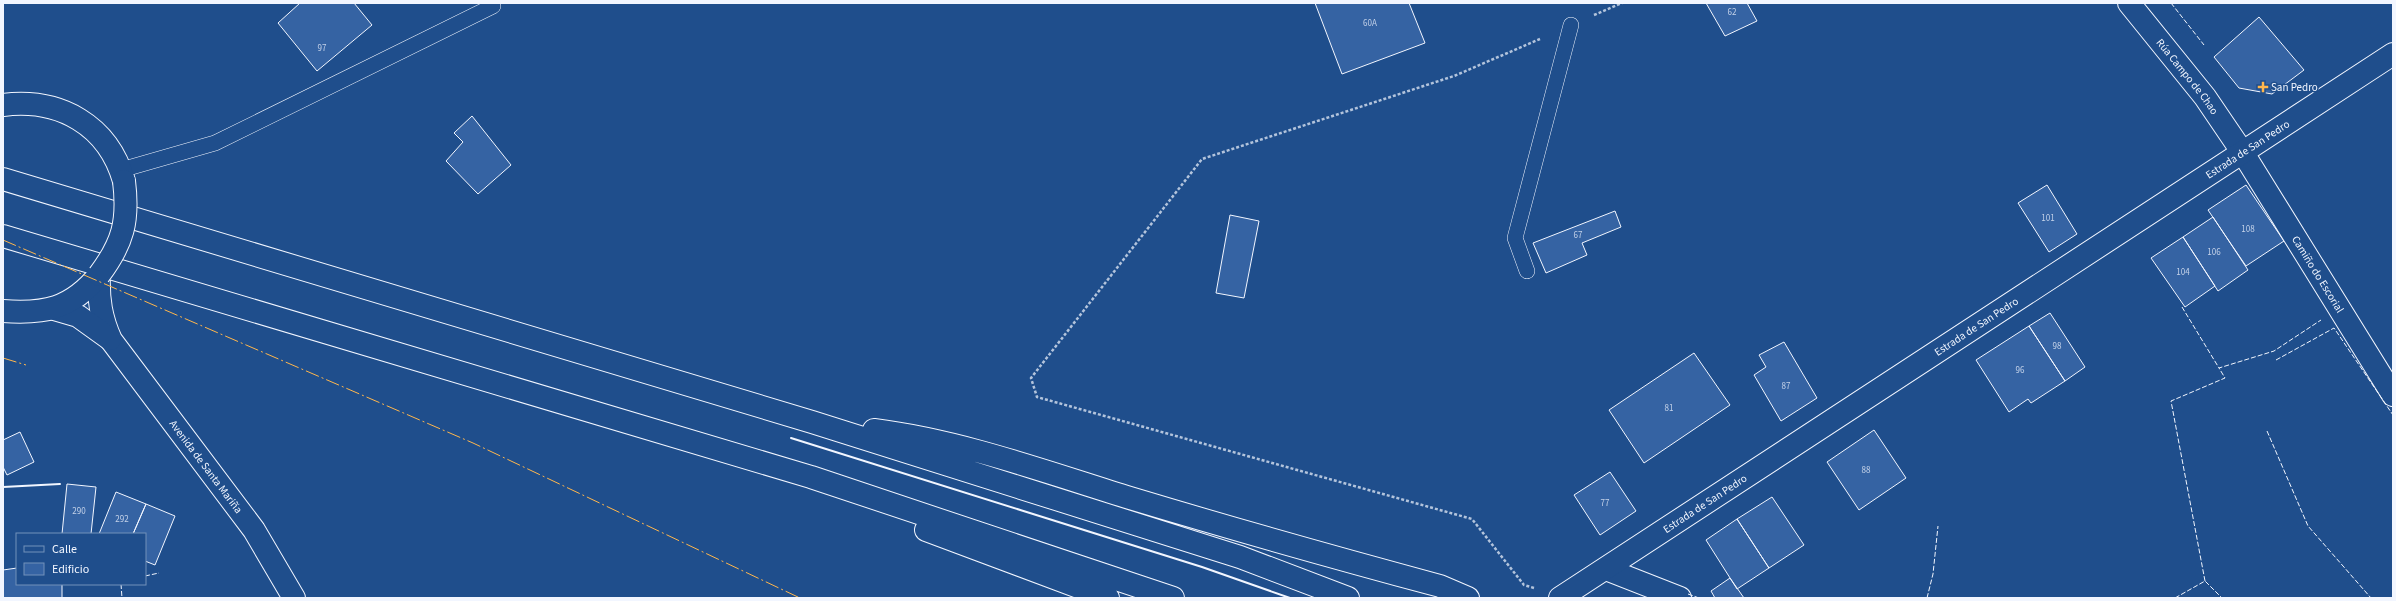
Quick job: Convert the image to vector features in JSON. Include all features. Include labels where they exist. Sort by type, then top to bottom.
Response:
[{"type":"main road","name":"Rúa Campo de Chao","points":[[2129,3],[2205,97],[2243,153]]},
{"type":"main road","name":"Estrada de San Pedro","points":[[1563,596],[2393,54]]},
{"type":"main road","points":[[3,105],[24,102],[45,104],[69,112],[106,142],[123,175],[126,213],[122,235],[117,249],[87,290],[54,309],[27,313],[3,311]]},
{"type":"main road","name":"Camiño do Escorial","points":[[2243,153],[2393,395]]},
{"type":"main road","points":[[3,178],[812,422],[1240,558],[1348,598]]},
{"type":"main road","points":[[3,236],[811,477],[1173,598]]},
{"type":"main road","name":"Avenida de Santa Mariña","points":[[99,275],[98,298],[102,321],[111,340],[254,530],[294,598]]},
{"type":"main road","name":"Avenida de Santa Mariña","points":[[54,309],[78,316],[111,340]]},
{"type":"main road","points":[[812,422],[882,431],[937,441],[1219,525],[1440,586],[1468,598]]},
{"type":"main road","points":[[811,477],[922,529],[1108,598]]},
{"type":"main road","points":[[1606,569],[1680,598]]},
{"type":"lane","points":[[123,175],[215,143],[493,6]]},
{"type":"lane","points":[[1527,271],[1515,238],[1571,25]]},
{"type":"path","points":[[1563,596],[1524,586],[1472,519],[1037,397],[1030,378],[1202,159],[1454,76],[1622,3]]},
{"type":"building","points":[[300,3],[354,3],[372,25],[317,71],[278,23]]},
{"type":"building","points":[[1315,3],[1409,3],[1425,43],[1342,74]]},
{"type":"building","points":[[1706,3],[1747,3],[1757,21],[1725,36]]},
{"type":"building","points":[[2259,17],[2304,70],[2272,94],[2239,88],[2214,57]]},
{"type":"building","points":[[472,116],[511,165],[478,194],[446,161],[463,142],[454,133]]},
{"type":"building","points":[[2047,185],[2077,234],[2049,252],[2018,203]]},
{"type":"building","points":[[2246,185],[2284,241],[2246,266],[2208,210]]},
{"type":"building","points":[[1615,211],[1621,227],[1582,243],[1587,255],[1546,273],[1533,243]]},
{"type":"building","points":[[1230,215],[1259,221],[1244,298],[1216,293]]},
{"type":"building","points":[[2213,217],[2248,270],[2218,291],[2183,237]]},
{"type":"building","points":[[2183,237],[2215,286],[2185,307],[2151,258]]},
{"type":"building","points":[[2050,313],[2085,367],[2065,381],[2029,326]]},
{"type":"building","points":[[2029,326],[2065,381],[2031,403],[2028,399],[2009,412],[1976,360]]},
{"type":"building","points":[[1784,342],[1817,398],[1781,421],[1754,375],[1766,367],[1759,355]]},
{"type":"building","points":[[1694,353],[1730,405],[1644,463],[1609,410]]},
{"type":"building","points":[[1874,430],[1906,478],[1859,510],[1827,462]]},
{"type":"building","points":[[20,432],[34,462],[7,475],[3,467],[3,440]]},
{"type":"building","points":[[1610,472],[1636,511],[1600,535],[1574,495]]},
{"type":"building","points":[[67,484],[96,487],[91,533],[62,533]]},
{"type":"building","points":[[116,492],[146,504],[133,533],[99,533]]},
{"type":"building","points":[[1772,497],[1804,545],[1769,568],[1737,519]]},
{"type":"building","points":[[146,504],[175,516],[155,565],[146,561],[146,533],[133,533]]},
{"type":"building","points":[[1737,519],[1769,568],[1737,589],[1706,540]]},
{"type":"building","points":[[16,568],[16,585],[62,585],[62,598],[3,598],[3,570]]},
{"type":"building","points":[[1730,578],[1744,598],[1715,598],[1711,591]]},
{"type":"fence","points":[[2171,3],[2204,45]]},
{"type":"fence","points":[[2182,307],[2219,368]]},
{"type":"fence","points":[[2205,581],[2171,401],[2225,378],[2219,368],[2274,351],[2321,320]]},
{"type":"fence","points":[[2276,360],[2334,328],[2393,415]]},
{"type":"fence","points":[[2267,431],[2308,526],[2371,598]]},
{"type":"fence","points":[[1927,598],[1933,574],[1938,526]]},
{"type":"fence","points":[[146,576],[159,573]]},
{"type":"fence","points":[[2175,598],[2205,581],[2222,598]]},
{"type":"fence","points":[[121,585],[122,598]]},
{"type":"fence","points":[[1688,594],[1699,598]]},
{"type":"wall","points":[[791,438],[1202,567],[1290,598]]},
{"type":"wall","points":[[3,487],[60,484]]},
{"type":"power","points":[[3,240],[473,443],[800,598]]},
{"type":"power","points":[[3,358],[26,365]]},
{"type":"place","name":"San Pedro","points":[[2263,87]]}]
